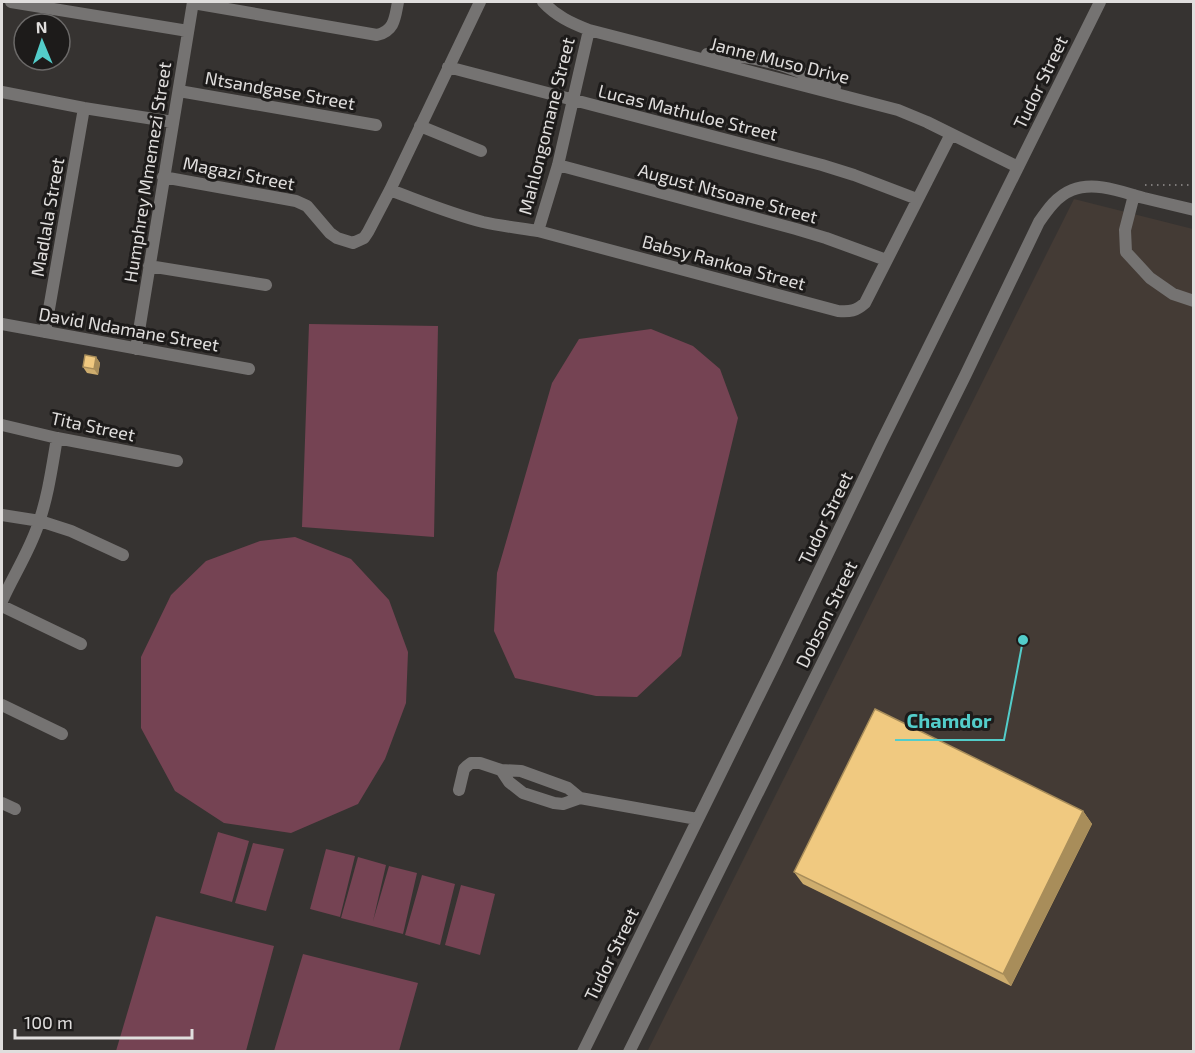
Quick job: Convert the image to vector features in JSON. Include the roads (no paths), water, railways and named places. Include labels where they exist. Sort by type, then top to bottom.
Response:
[{"type":"street","points":[[11,2],[32,3],[188,31]]},
{"type":"street","points":[[193,2],[377,35],[389,30],[398,2]]},
{"type":"street","name":"Humphrey Mmemezi Street","points":[[136,349],[193,2]]},
{"type":"street","points":[[390,190],[480,2]]},
{"type":"street","name":"Janne Muso Drive","points":[[543,2],[550,11],[558,16],[590,30],[682,54],[737,56],[764,61],[808,75],[870,102],[898,110],[1018,167]]},
{"type":"street","name":"Tudor Street","points":[[583,1052],[1100,2]]},
{"type":"street","name":"Mahlongomane Street","points":[[538,231],[558,165],[590,30]]},
{"type":"street","name":"Lucas Mathuloe Street","points":[[448,67],[822,165],[917,199]]},
{"type":"street","name":"Ntsandgase Street","points":[[178,91],[376,125]]},
{"type":"street","points":[[2,92],[173,122]]},
{"type":"street","name":"Madlala Street","points":[[45,332],[84,108]]},
{"type":"street","points":[[420,126],[481,150]]},
{"type":"street","name":"Babsy Rankoa Street","points":[[390,190],[473,219],[538,231],[838,311],[849,312],[858,310],[865,303],[951,134]]},
{"type":"street","name":"August Ntsoane Street","points":[[558,165],[826,238],[886,260]]},
{"type":"street","name":"Magazi Street","points":[[164,177],[296,201],[306,206],[330,233],[353,243],[364,238],[369,232],[390,190]]},
{"type":"street","name":"Dobson Street","points":[[629,1052],[965,376],[1039,222],[1060,196],[1072,190],[1098,187],[1134,195]]},
{"type":"street","points":[[1194,210],[1134,195],[1125,230],[1126,252],[1150,278],[1173,294],[1194,301]]},
{"type":"street","points":[[149,266],[266,285]]},
{"type":"street","name":"David Ndamane Street","points":[[2,324],[249,369]]},
{"type":"street","name":"Tita Street","points":[[2,425],[177,461]]},
{"type":"street","points":[[2,601],[40,521],[47,496],[57,438]]},
{"type":"street","points":[[2,515],[40,521],[71,531],[123,555]]},
{"type":"street","points":[[2,606],[81,644]]},
{"type":"street","points":[[2,705],[62,734]]},
{"type":"street","points":[[459,790],[464,769],[471,764],[480,763],[501,770],[521,771],[568,788],[580,798]]},
{"type":"street","points":[[501,770],[509,782],[523,793],[554,803],[563,804],[580,798],[697,819]]},
{"type":"street","points":[[2,803],[15,809]]},
{"type":"place","name":"Chamdor","points":[[1023,640]]}]
